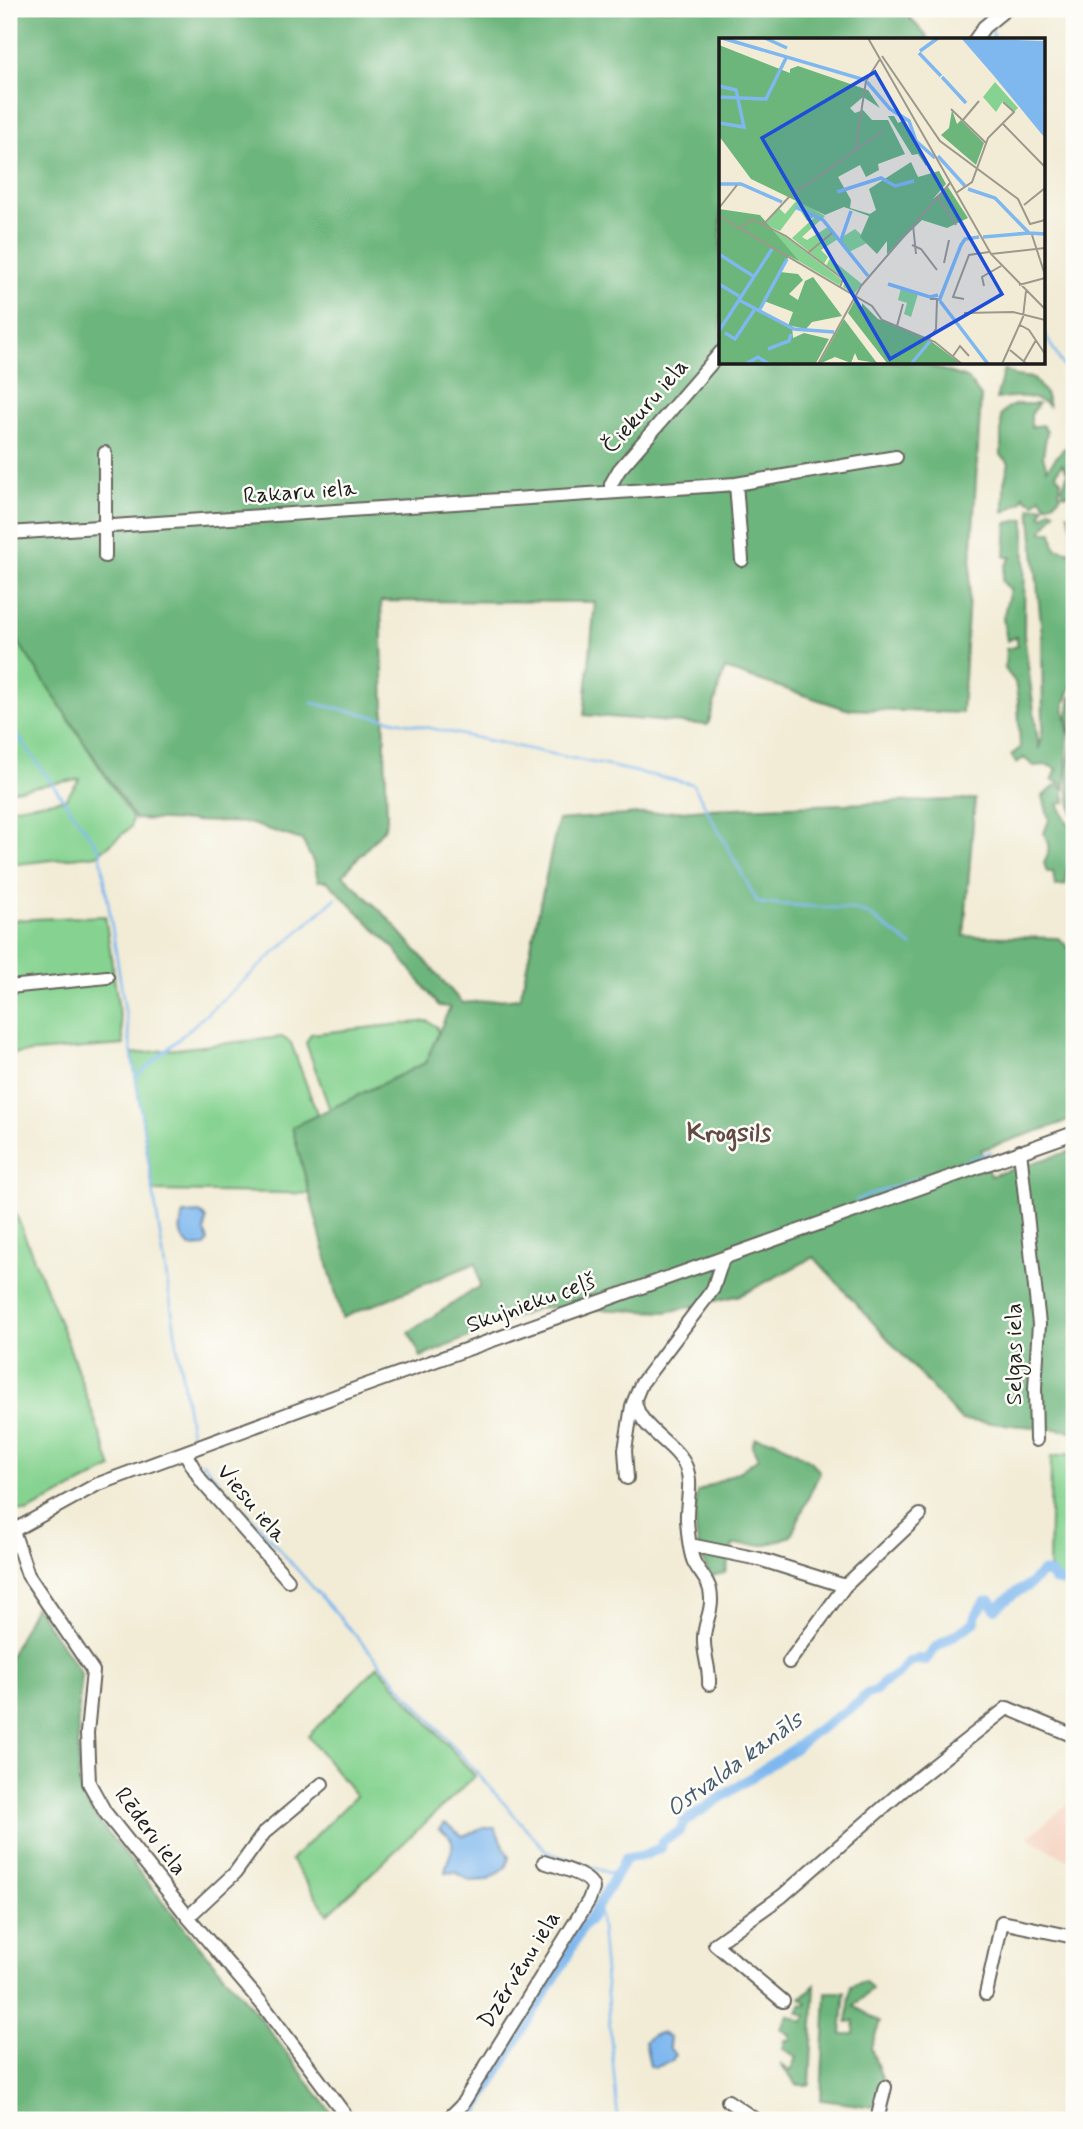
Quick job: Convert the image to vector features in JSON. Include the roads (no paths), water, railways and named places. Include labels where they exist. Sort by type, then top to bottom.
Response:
[{"type":"street","points":[[976,38],[984,27],[1006,9]]},
{"type":"street","name":"Čiekuru iela","points":[[611,492],[611,484],[619,470],[719,354]]},
{"type":"street","points":[[105,453],[105,556]]},
{"type":"street","name":"Rakaru iela","points":[[9,533],[736,484],[896,457]]},
{"type":"street","points":[[736,484],[742,560]]},
{"type":"street","points":[[9,987],[107,976]]},
{"type":"street","name":"Skujnieku ceļš","points":[[10,1527],[96,1485],[1074,1133]]},
{"type":"street","name":"Selgas iela","points":[[1020,1151],[1039,1324],[1035,1388],[1036,1440]]},
{"type":"street","points":[[627,1478],[625,1450],[635,1399],[641,1384],[713,1289],[723,1258]]},
{"type":"street","points":[[635,1399],[636,1409],[685,1466],[689,1491],[687,1518],[690,1545],[693,1560],[709,1587],[712,1607],[704,1634],[704,1656],[710,1669],[709,1684]]},
{"type":"street","name":"Viesu iela","points":[[185,1453],[202,1482],[288,1580]]},
{"type":"street","points":[[789,1662],[845,1586],[920,1515]]},
{"type":"street","name":"Rēderu iela","points":[[10,1527],[29,1575],[93,1671],[87,1733],[89,1783],[105,1812],[188,1917],[264,2005],[349,2120]]},
{"type":"street","points":[[690,1545],[759,1559],[845,1586]]},
{"type":"street","points":[[783,2001],[715,1944],[782,1896],[902,1791],[1007,1708],[1074,1736]]},
{"type":"street","points":[[188,1917],[235,1873],[264,1833],[322,1784]]},
{"type":"street","name":"Dzērvēnu iela","points":[[447,2120],[461,2106],[589,1900],[593,1889],[591,1883],[585,1878],[544,1862]]},
{"type":"street","points":[[986,1994],[1002,1922],[1074,1937]]},
{"type":"street","points":[[877,2120],[885,2087]]},
{"type":"street","points":[[728,2101],[756,2120]]},
{"type":"water","points":[[201,1213],[206,1219],[205,1232],[208,1241],[205,1246],[190,1247],[182,1236],[182,1219],[184,1214]]},
{"type":"water","points":[[445,1823],[463,1836],[483,1828],[495,1828],[509,1857],[506,1867],[488,1880],[470,1881],[457,1873],[445,1872],[452,1843],[451,1838],[439,1829]]},
{"type":"water","points":[[661,2033],[670,2037],[669,2047],[675,2055],[672,2061],[654,2068],[650,2066],[645,2042],[652,2035]]},
{"type":"waterway","points":[[973,9],[984,17]]},
{"type":"waterway","points":[[992,29],[994,38]]},
{"type":"waterway","points":[[1044,333],[1074,385]]},
{"type":"waterway","points":[[312,703],[693,784],[758,903],[851,909],[868,914],[912,946]]},
{"type":"waterway","points":[[9,724],[100,850],[192,1440]]},
{"type":"waterway","points":[[136,1077],[336,898]]},
{"type":"waterway","points":[[856,1200],[991,1152]]},
{"type":"waterway","points":[[202,1462],[547,1852],[609,1873],[617,1870]]},
{"type":"waterway","name":"Ostvalda kanāls","points":[[470,2120],[565,1961],[581,1929],[592,1916],[626,1858],[641,1856],[661,1848],[662,1841],[680,1831],[684,1822],[794,1749],[867,1694],[876,1691],[909,1662],[926,1660],[936,1647],[975,1622],[975,1616],[984,1602],[991,1601],[995,1609],[1028,1586],[1042,1572],[1051,1574],[1054,1580],[1074,1584]]},
{"type":"waterway","points":[[599,1904],[618,2120]]},
{"type":"district","name":"Krogsils","points":[[729,1134]]}]
